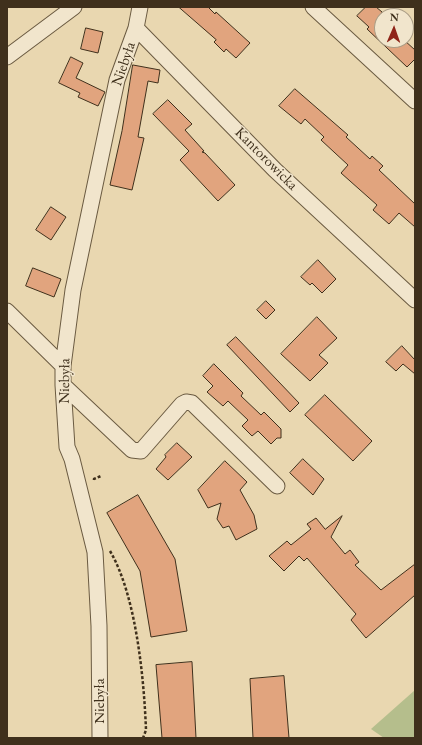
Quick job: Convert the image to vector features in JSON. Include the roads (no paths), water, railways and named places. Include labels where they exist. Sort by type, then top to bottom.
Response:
[{"type":"street","points":[[7,57],[74,7]]},
{"type":"street","points":[[136,28],[140,7]]},
{"type":"street","points":[[313,7],[415,101]]},
{"type":"street","name":"Kantorowicka","points":[[136,28],[275,170],[415,300]]},
{"type":"street","name":"Niebyła","points":[[100,738],[99,626],[95,552],[72,459],[67,447],[62,385],[73,290],[117,80],[136,28]]},
{"type":"street","points":[[7,311],[63,366]]},
{"type":"street","points":[[62,385],[132,450],[137,452],[141,451],[182,404],[186,402],[192,403],[277,486]]}]
